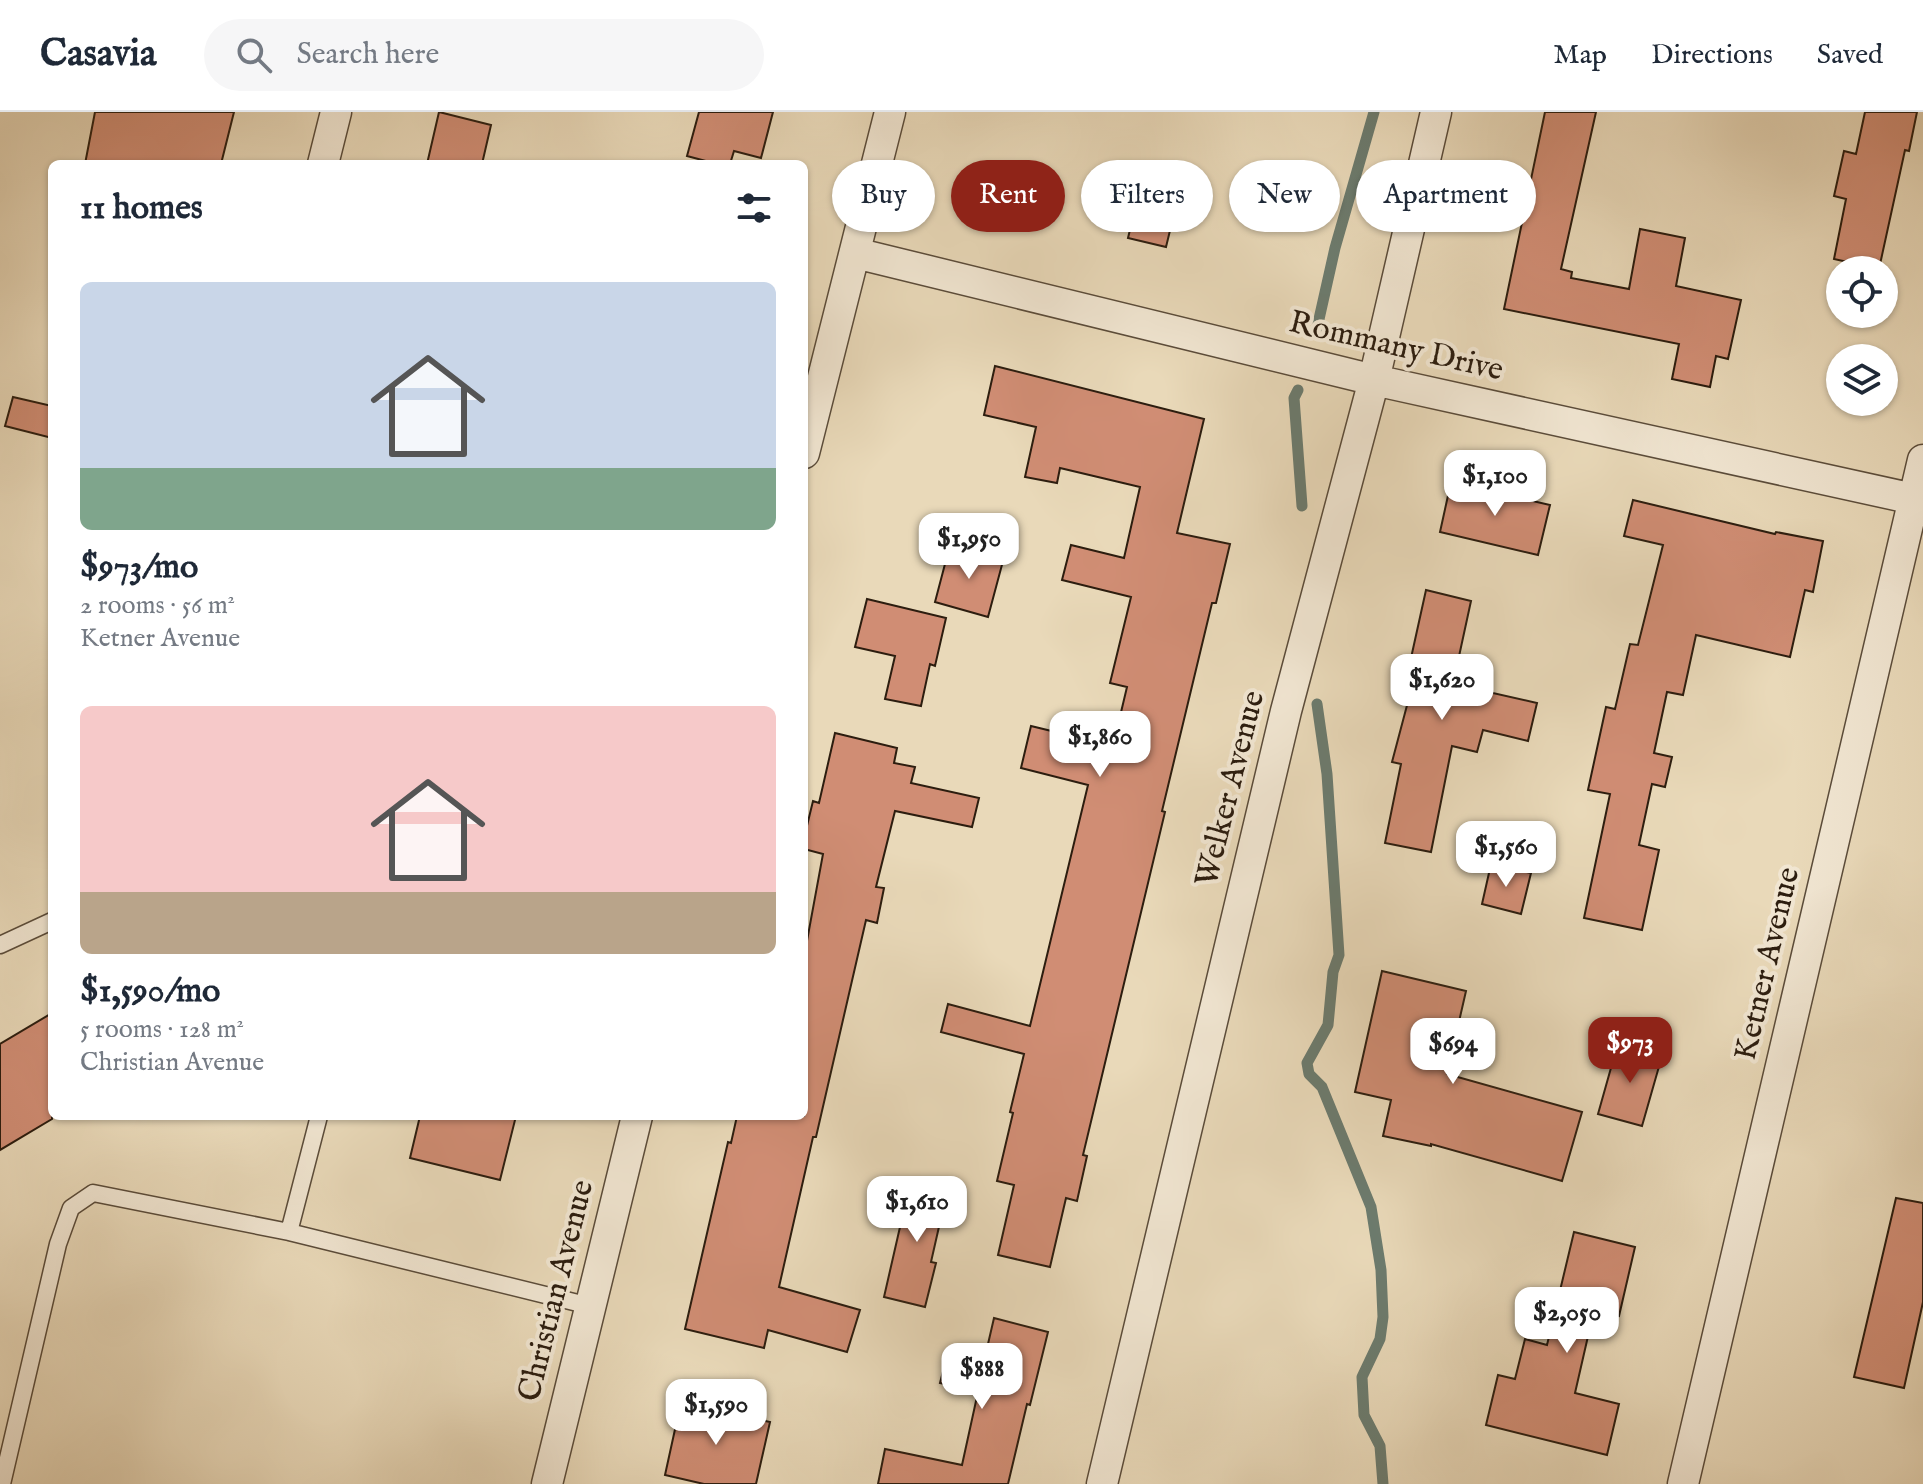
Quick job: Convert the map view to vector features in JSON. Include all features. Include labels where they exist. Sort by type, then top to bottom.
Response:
[{"type":"street","points":[[324,160],[336,112]]},
{"type":"street","points":[[808,437],[890,112]]},
{"type":"street","name":"Welker Avenue","points":[[1102,1484],[1286,711],[1374,380],[1436,112]]},
{"type":"street","name":"Rommany Drive","points":[[855,253],[1374,380],[1918,500]]},
{"type":"street","name":"Ketner Avenue","points":[[1683,1484],[1918,500],[1923,460]]},
{"type":"street","name":"Christian Avenue","points":[[547,1484],[636,1120]]},
{"type":"lane","points":[[0,945],[48,923]]},
{"type":"lane","points":[[289,1232],[318,1120]]},
{"type":"lane","points":[[2,1484],[58,1244],[71,1208],[93,1193],[289,1232],[590,1306]]},
{"type":"building","points":[[95,112],[234,112],[222,160],[86,160]]},
{"type":"building","points":[[439,112],[491,125],[483,160],[428,160]]},
{"type":"building","points":[[699,112],[773,112],[761,158],[734,151],[731,160],[702,160],[687,156]]},
{"type":"building","points":[[1545,112],[1596,112],[1561,269],[1572,272],[1571,278],[1629,289],[1640,229],[1685,238],[1676,286],[1741,300],[1728,359],[1716,356],[1710,387],[1672,379],[1679,344],[1504,309],[1520,232],[1536,232],[1535,160]]},
{"type":"building","points":[[1865,112],[1917,112],[1909,151],[1905,150],[1882,256],[1835,256],[1846,199],[1834,196],[1844,151],[1856,154]]},
{"type":"building","points":[[1129,232],[1170,232],[1166,247],[1128,238]]},
{"type":"building","points":[[995,366],[1204,419],[1177,533],[1230,544],[1216,603],[1212,603],[1162,811],[1165,812],[1083,1155],[1087,1156],[1077,1201],[1066,1198],[1050,1267],[998,1255],[1014,1185],[997,1181],[1024,1054],[941,1032],[948,1004],[1030,1026],[1088,785],[1021,768],[1031,726],[1113,746],[1127,687],[1110,683],[1131,597],[1062,580],[1071,545],[1124,558],[1140,487],[1060,468],[1057,483],[1025,477],[1036,427],[984,415]]},
{"type":"building","points":[[13,397],[48,405],[48,437],[5,426]]},
{"type":"building","points":[[1451,482],[1550,505],[1538,555],[1440,532]]},
{"type":"building","points":[[1633,500],[1775,534],[1823,541],[1813,592],[1805,590],[1790,657],[1696,635],[1683,695],[1667,692],[1654,753],[1672,757],[1665,787],[1652,784],[1639,845],[1659,850],[1642,930],[1584,918],[1610,794],[1588,790],[1606,707],[1615,709],[1630,644],[1638,645],[1663,545],[1624,536]]},
{"type":"building","points":[[950,545],[1003,561],[988,617],[935,602]]},
{"type":"building","points":[[1426,590],[1471,601],[1453,684],[1537,703],[1528,741],[1483,730],[1477,752],[1452,746],[1431,852],[1385,843],[1401,764],[1392,762],[1419,660],[1411,658]]},
{"type":"building","points":[[867,599],[946,618],[935,666],[930,664],[921,706],[885,699],[895,656],[855,647]]},
{"type":"building","points":[[835,733],[897,748],[894,763],[915,767],[911,783],[979,798],[972,827],[895,811],[876,887],[884,888],[877,923],[866,920],[816,1137],[813,1137],[779,1287],[860,1310],[847,1352],[768,1330],[764,1348],[685,1329],[728,1142],[731,1143],[736,1120],[808,1120],[808,935],[823,854],[808,850],[808,822],[813,801],[819,803]]},
{"type":"building","points":[[1491,864],[1531,873],[1521,914],[1482,904]]},
{"type":"building","points":[[1382,971],[1466,991],[1447,1074],[1582,1112],[1562,1181],[1431,1144],[1383,1136],[1391,1100],[1355,1092]]},
{"type":"building","points":[[48,1015],[50,1120],[0,1150],[0,1044]]},
{"type":"building","points":[[1618,1043],[1662,1056],[1642,1126],[1598,1114]]},
{"type":"building","points":[[419,1120],[515,1120],[500,1180],[410,1158]]},
{"type":"building","points":[[911,1179],[948,1187],[931,1262],[936,1263],[925,1307],[884,1297]]},
{"type":"building","points":[[1896,1198],[1923,1203],[1923,1302],[1904,1388],[1854,1377]]},
{"type":"building","points":[[1574,1232],[1635,1247],[1619,1316],[1594,1310],[1575,1393],[1619,1404],[1607,1455],[1486,1425],[1498,1375],[1515,1379],[1525,1339],[1547,1345]]},
{"type":"building","points":[[994,1318],[1048,1332],[1008,1484],[878,1484],[885,1449],[962,1465],[978,1392],[940,1383],[949,1348],[985,1357]]},
{"type":"building","points":[[681,1402],[770,1422],[756,1484],[704,1484],[665,1475]]},
{"type":"waterway","points":[[1317,328],[1335,248],[1374,112]]},
{"type":"waterway","points":[[1298,390],[1294,398],[1302,506]]},
{"type":"waterway","points":[[1317,704],[1327,774],[1339,955],[1333,972],[1328,1025],[1307,1063],[1309,1074],[1322,1087],[1371,1207],[1381,1270],[1383,1317],[1380,1339],[1362,1377],[1364,1415],[1380,1446],[1383,1484]]}]
